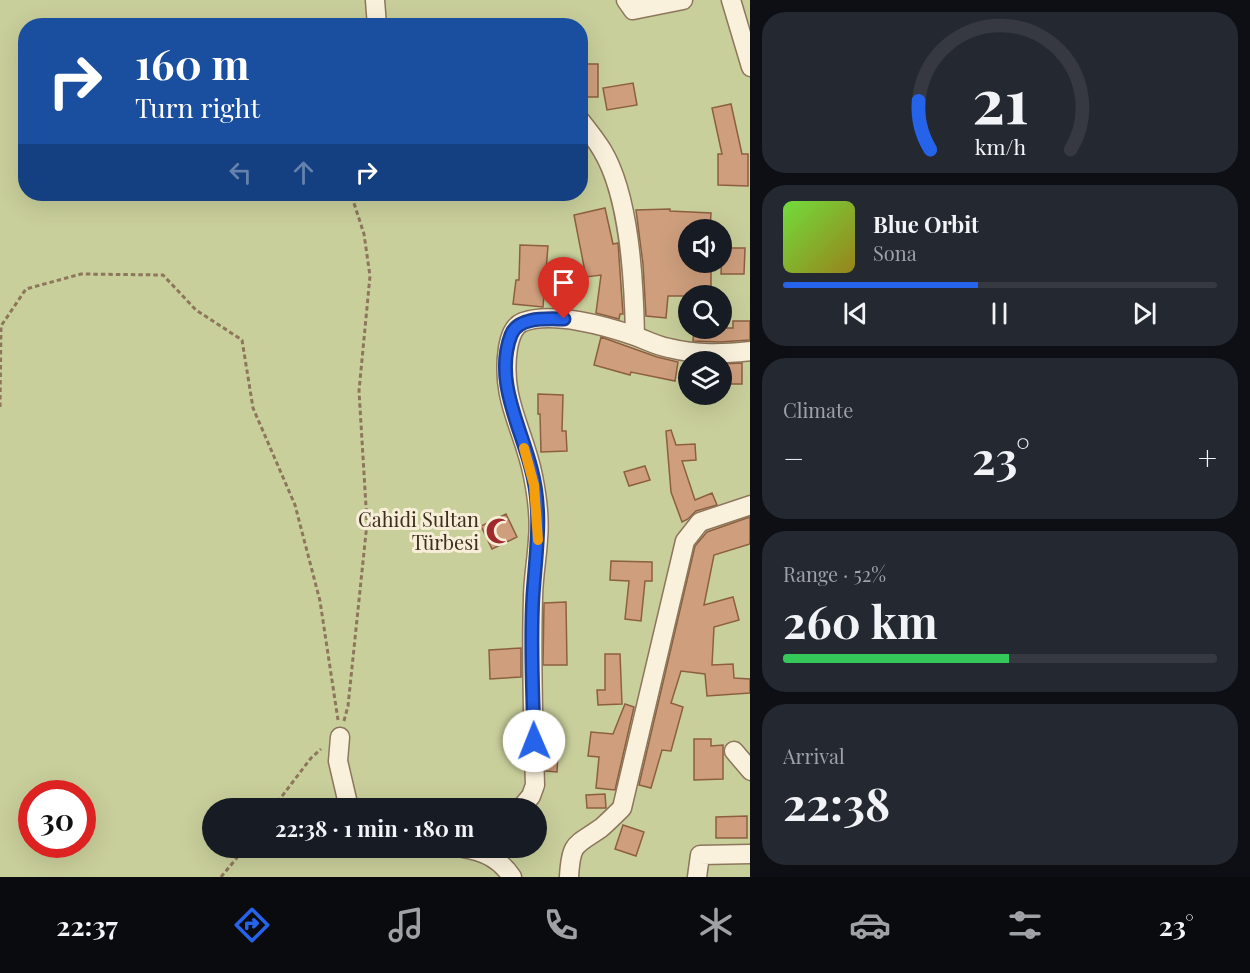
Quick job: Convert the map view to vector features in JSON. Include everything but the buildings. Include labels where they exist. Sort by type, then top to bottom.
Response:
[{"type":"street","points":[[375,0],[376,18]]},
{"type":"street","points":[[626,0],[633,10],[682,0]]},
{"type":"street","points":[[731,0],[750,67]]},
{"type":"street","points":[[588,131],[603,151],[620,193],[634,300],[635,336]]},
{"type":"street","points":[[529,798],[535,785],[533,596],[539,537],[531,467],[508,394],[506,363],[513,330],[521,323],[564,319],[584,322],[635,336],[667,348],[691,353],[721,354],[750,351]]},
{"type":"street","points":[[569,877],[570,856],[580,840],[601,828],[622,808],[686,541],[700,522],[750,505]]},
{"type":"street","points":[[340,737],[338,761],[347,798]]},
{"type":"street","points":[[734,751],[750,771]]},
{"type":"street","points":[[697,877],[700,855],[750,854]]},
{"type":"street","points":[[498,858],[512,877]]},
{"type":"path","points":[[281,798],[311,758],[325,745],[340,737],[348,705],[367,523],[359,391],[370,276],[364,234],[353,201]]},
{"type":"path","points":[[0,407],[1,326],[26,289],[81,274],[162,275],[196,310],[242,340],[253,408],[296,505],[320,601],[340,737]]},
{"type":"path","points":[[221,877],[237,858]]},
{"type":"green space","points":[[0,0],[750,0],[750,877],[0,877]]},
{"type":"slow traffic","points":[[524,448],[531,467],[537,504],[538,540]]},
{"type":"place","name":"Cahidi Sultan Türbesi","points":[[499,531]]},
{"type":"route","points":[[534,741],[533,596],[539,537],[537,504],[531,467],[510,404],[506,363],[513,330],[521,323],[564,319]]}]
